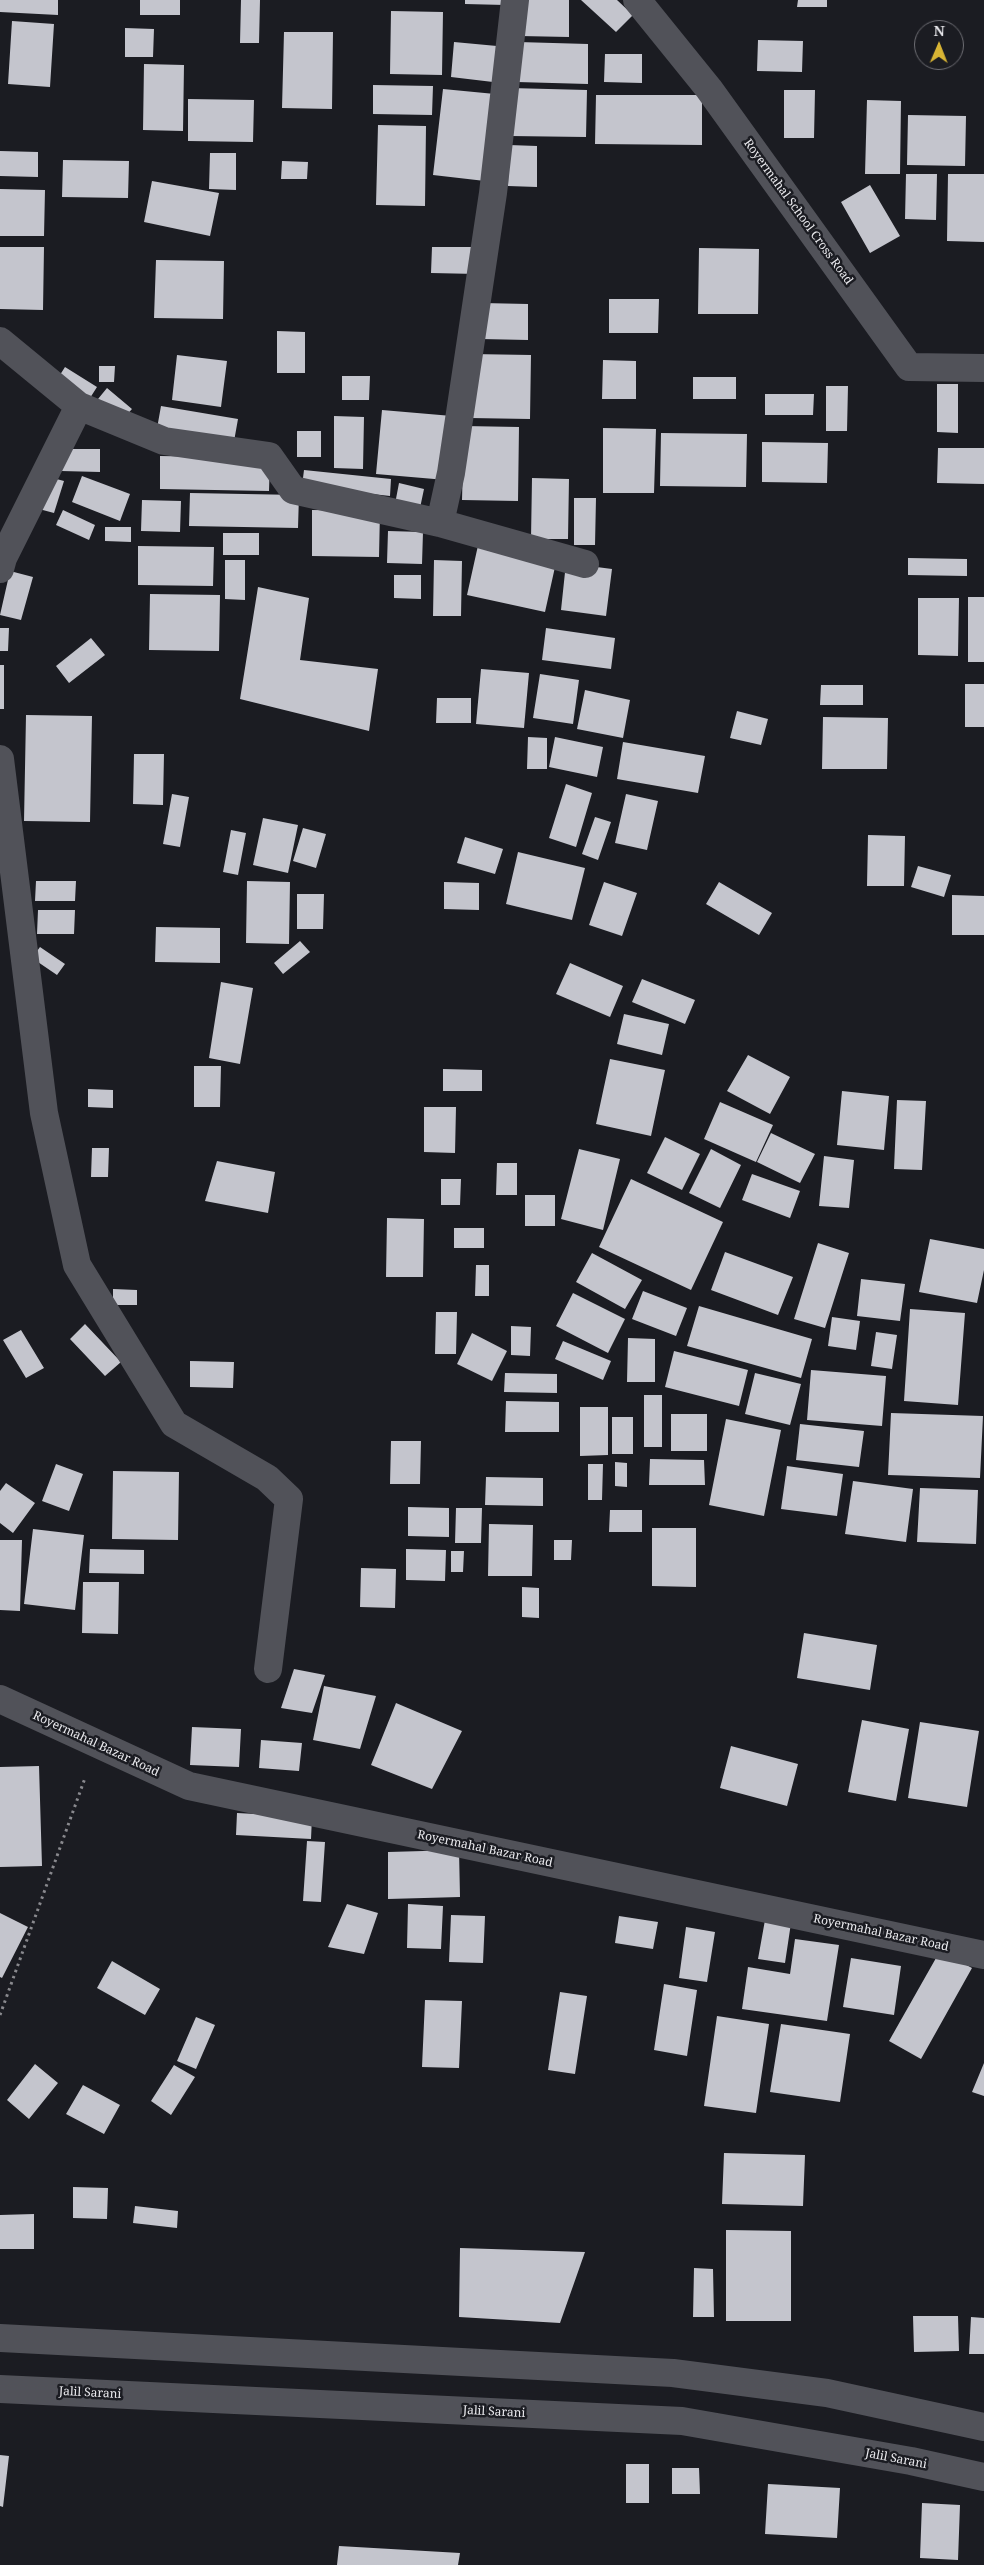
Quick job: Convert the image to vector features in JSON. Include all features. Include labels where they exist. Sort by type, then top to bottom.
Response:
[{"type":"street","points":[[440,523],[451,473],[493,193],[514,0]]},
{"type":"street","name":"Royermahal School Cross Road","points":[[637,0],[709,89],[909,367],[984,368]]},
{"type":"street","points":[[0,341],[79,406],[164,441],[269,456],[293,490],[440,523],[585,564]]},
{"type":"street","points":[[0,569],[3,558],[79,406]]},
{"type":"street","points":[[0,759],[44,1113],[77,1265],[174,1424],[268,1478],[289,1499],[268,1669]]},
{"type":"street","name":"Royermahal Bazar Road","points":[[0,1700],[189,1786],[984,1955]]},
{"type":"street","points":[[0,2338],[673,2373],[827,2393],[984,2426]]},
{"type":"street","name":"Jalil Sarani","points":[[0,2389],[682,2421],[911,2461],[984,2477]]},
{"type":"path","points":[[0,2015],[97,1744]]},
{"type":"building","points":[[0,0],[58,0],[58,15],[0,12]]},
{"type":"building","points":[[140,0],[180,0],[180,15],[140,15]]},
{"type":"building","points":[[241,0],[260,0],[259,43],[240,43]]},
{"type":"building","points":[[465,0],[505,0],[505,5],[465,4]]},
{"type":"building","points":[[521,0],[569,0],[569,37],[520,36]]},
{"type":"building","points":[[581,0],[617,0],[633,15],[616,32]]},
{"type":"building","points":[[798,0],[827,0],[827,7],[797,7]]},
{"type":"building","points":[[391,11],[443,12],[442,75],[390,74]]},
{"type":"building","points":[[12,21],[54,24],[50,87],[8,84]]},
{"type":"building","points":[[125,28],[154,29],[153,57],[125,57]]},
{"type":"building","points":[[284,32],[333,32],[332,109],[282,108]]},
{"type":"building","points":[[758,40],[803,41],[802,72],[757,71]]},
{"type":"building","points":[[454,42],[497,46],[493,82],[451,77]]},
{"type":"building","points":[[518,42],[588,44],[588,84],[517,82]]},
{"type":"building","points":[[605,54],[642,54],[642,83],[604,82]]},
{"type":"building","points":[[144,64],[184,65],[183,131],[143,130]]},
{"type":"building","points":[[373,85],[433,86],[432,115],[373,114]]},
{"type":"building","points":[[510,88],[587,90],[586,137],[510,136]]},
{"type":"building","points":[[443,89],[495,94],[485,181],[433,175]]},
{"type":"building","points":[[784,90],[815,90],[814,138],[784,138]]},
{"type":"building","points":[[596,95],[702,95],[702,145],[595,144]]},
{"type":"building","points":[[188,99],[254,100],[253,142],[188,141]]},
{"type":"building","points":[[867,100],[901,101],[900,174],[865,174]]},
{"type":"building","points":[[908,115],[966,116],[965,166],[907,165]]},
{"type":"building","points":[[378,125],[426,126],[425,206],[376,205]]},
{"type":"building","points":[[509,145],[537,146],[537,187],[508,186]]},
{"type":"building","points":[[0,151],[38,152],[38,177],[0,176]]},
{"type":"building","points":[[210,153],[236,153],[236,190],[209,189]]},
{"type":"building","points":[[63,160],[129,161],[128,198],[62,197]]},
{"type":"building","points":[[282,161],[308,162],[307,179],[281,179]]},
{"type":"building","points":[[906,174],[937,174],[936,220],[905,219]]},
{"type":"building","points":[[948,174],[984,174],[984,242],[947,241]]},
{"type":"building","points":[[152,181],[219,193],[210,236],[144,222]]},
{"type":"building","points":[[870,185],[900,236],[870,253],[841,202]]},
{"type":"building","points":[[0,189],[45,190],[44,236],[0,236]]},
{"type":"building","points":[[0,247],[44,247],[43,310],[0,309]]},
{"type":"building","points":[[432,247],[477,247],[477,274],[431,273]]},
{"type":"building","points":[[699,248],[759,249],[758,314],[698,314]]},
{"type":"building","points":[[156,260],[224,261],[223,319],[154,318]]},
{"type":"building","points":[[609,299],[659,299],[658,333],[609,333]]},
{"type":"building","points":[[482,303],[528,304],[528,340],[481,339]]},
{"type":"building","points":[[277,331],[305,332],[305,373],[277,373]]},
{"type":"building","points":[[471,354],[531,355],[530,419],[470,418]]},
{"type":"building","points":[[177,355],[227,361],[221,407],[172,400]]},
{"type":"building","points":[[603,360],[636,361],[636,399],[602,399]]},
{"type":"building","points":[[99,366],[115,366],[114,382],[99,382]]},
{"type":"building","points":[[65,367],[97,387],[90,398],[58,378]]},
{"type":"building","points":[[342,376],[370,376],[369,400],[342,400]]},
{"type":"building","points":[[693,377],[736,377],[736,399],[693,399]]},
{"type":"building","points":[[937,384],[958,384],[958,433],[937,432]]},
{"type":"building","points":[[826,386],[848,386],[847,431],[826,431]]},
{"type":"building","points":[[107,388],[132,409],[123,419],[98,399]]},
{"type":"building","points":[[765,394],[814,394],[813,415],[765,415]]},
{"type":"building","points":[[161,406],[238,419],[233,447],[156,434]]},
{"type":"building","points":[[382,410],[452,416],[446,480],[376,474]]},
{"type":"building","points":[[334,416],[364,417],[363,469],[334,468]]},
{"type":"building","points":[[464,426],[519,427],[518,501],[462,500]]},
{"type":"building","points":[[603,428],[656,429],[654,493],[603,493]]},
{"type":"building","points":[[297,431],[321,431],[321,457],[297,457]]},
{"type":"building","points":[[661,433],[747,434],[746,487],[660,486]]},
{"type":"building","points":[[762,442],[828,443],[827,483],[762,482]]},
{"type":"building","points":[[938,448],[984,448],[984,484],[937,483]]},
{"type":"building","points":[[61,449],[100,449],[100,472],[61,471]]},
{"type":"building","points":[[160,456],[270,458],[269,491],[160,489]]},
{"type":"building","points":[[304,470],[391,479],[390,496],[302,486]]},
{"type":"building","points":[[82,476],[130,494],[120,521],[72,502]]},
{"type":"building","points":[[49,477],[64,481],[54,513],[39,509]]},
{"type":"building","points":[[532,478],[569,479],[568,539],[531,539]]},
{"type":"building","points":[[399,483],[424,489],[420,508],[395,504]]},
{"type":"building","points":[[190,493],[299,495],[298,528],[189,526]]},
{"type":"building","points":[[574,498],[596,498],[595,545],[574,545]]},
{"type":"building","points":[[142,500],[181,501],[180,532],[141,531]]},
{"type":"building","points":[[63,510],[95,525],[89,540],[56,525]]},
{"type":"building","points":[[312,510],[380,511],[379,557],[312,556]]},
{"type":"building","points":[[105,527],[131,527],[131,542],[105,541]]},
{"type":"building","points":[[388,531],[423,532],[422,564],[387,563]]},
{"type":"building","points":[[223,533],[259,533],[259,555],[223,555]]},
{"type":"building","points":[[479,541],[557,558],[545,612],[467,595]]},
{"type":"building","points":[[138,546],[214,547],[213,586],[138,585]]},
{"type":"building","points":[[908,558],[967,559],[967,576],[908,575]]},
{"type":"building","points":[[225,560],[245,560],[245,600],[225,599]]},
{"type":"building","points":[[434,560],[462,561],[461,616],[433,616]]},
{"type":"building","points":[[566,563],[612,569],[606,616],[561,610]]},
{"type":"building","points":[[10,571],[33,577],[21,620],[0,615]]},
{"type":"building","points":[[394,575],[421,575],[421,599],[394,598]]},
{"type":"building","points":[[258,587],[309,598],[300,660],[378,669],[369,731],[240,699]]},
{"type":"building","points":[[150,594],[220,595],[219,651],[149,650]]},
{"type":"building","points":[[968,597],[984,597],[984,662],[968,662]]},
{"type":"building","points":[[918,598],[959,598],[958,656],[918,655]]},
{"type":"building","points":[[0,628],[9,628],[8,651],[0,651]]},
{"type":"building","points":[[546,628],[615,638],[611,669],[542,660]]},
{"type":"building","points":[[91,638],[105,655],[69,683],[56,666]]},
{"type":"building","points":[[0,665],[4,665],[4,709],[0,709]]},
{"type":"building","points":[[481,669],[529,673],[524,728],[476,724]]},
{"type":"building","points":[[540,674],[579,680],[573,724],[533,718]]},
{"type":"building","points":[[965,684],[984,684],[984,727],[965,727]]},
{"type":"building","points":[[821,685],[863,685],[863,705],[820,705]]},
{"type":"building","points":[[585,690],[630,700],[623,738],[577,729]]},
{"type":"building","points":[[437,698],[471,698],[471,723],[436,723]]},
{"type":"building","points":[[737,711],[768,719],[761,745],[730,738]]},
{"type":"building","points":[[26,715],[92,716],[90,822],[24,821]]},
{"type":"building","points":[[823,717],[888,718],[887,769],[822,769]]},
{"type":"building","points":[[528,737],[547,738],[547,769],[527,769]]},
{"type":"building","points":[[555,737],[603,747],[597,777],[549,767]]},
{"type":"building","points":[[623,742],[705,756],[698,793],[617,779]]},
{"type":"building","points":[[134,754],[164,754],[163,805],[133,804]]},
{"type":"building","points":[[566,784],[592,793],[576,847],[549,838]]},
{"type":"building","points":[[172,794],[189,797],[180,847],[163,844]]},
{"type":"building","points":[[626,794],[658,801],[647,850],[615,843]]},
{"type":"building","points":[[595,817],[611,822],[598,860],[582,854]]},
{"type":"building","points":[[263,818],[298,825],[288,873],[253,865]]},
{"type":"building","points":[[303,828],[326,834],[316,868],[293,861]]},
{"type":"building","points":[[231,830],[246,833],[238,875],[223,872]]},
{"type":"building","points":[[868,835],[905,836],[904,886],[867,886]]},
{"type":"building","points":[[465,837],[503,849],[495,874],[457,863]]},
{"type":"building","points":[[518,852],[585,868],[572,920],[506,904]]},
{"type":"building","points":[[918,866],[951,875],[944,897],[911,887]]},
{"type":"building","points":[[36,881],[76,881],[75,901],[35,901]]},
{"type":"building","points":[[247,881],[290,882],[289,944],[246,943]]},
{"type":"building","points":[[444,882],[479,883],[479,910],[444,909]]},
{"type":"building","points":[[604,882],[637,893],[622,936],[589,925]]},
{"type":"building","points":[[719,882],[772,913],[759,935],[706,904]]},
{"type":"building","points":[[297,894],[324,894],[323,929],[297,929]]},
{"type":"building","points":[[952,895],[984,896],[984,935],[952,935]]},
{"type":"building","points":[[38,910],[75,910],[74,934],[37,934]]},
{"type":"building","points":[[156,927],[220,928],[220,963],[155,962]]},
{"type":"building","points":[[300,941],[310,952],[283,974],[274,963]]},
{"type":"building","points":[[40,947],[65,964],[57,975],[32,958]]},
{"type":"building","points":[[570,963],[623,986],[610,1017],[556,994]]},
{"type":"building","points":[[642,979],[695,1000],[685,1024],[632,1002]]},
{"type":"building","points":[[221,982],[253,988],[240,1064],[209,1058]]},
{"type":"building","points":[[624,1014],[669,1024],[662,1055],[617,1044]]},
{"type":"building","points":[[748,1055],[790,1077],[770,1114],[727,1091]]},
{"type":"building","points":[[610,1059],[665,1070],[651,1136],[596,1124]]},
{"type":"building","points":[[194,1066],[221,1066],[220,1107],[194,1107]]},
{"type":"building","points":[[443,1069],[482,1070],[482,1091],[443,1091]]},
{"type":"building","points":[[88,1089],[113,1090],[113,1108],[88,1107]]},
{"type":"building","points":[[842,1091],[889,1096],[884,1150],[837,1145]]},
{"type":"building","points":[[897,1100],[926,1101],[922,1170],[894,1169]]},
{"type":"building","points":[[720,1102],[773,1125],[756,1162],[704,1139]]},
{"type":"building","points":[[424,1107],[456,1107],[455,1153],[424,1152]]},
{"type":"building","points":[[771,1133],[815,1154],[800,1183],[757,1162]]},
{"type":"building","points":[[665,1137],[700,1154],[682,1190],[647,1173]]},
{"type":"building","points":[[92,1148],[109,1148],[108,1177],[91,1177]]},
{"type":"building","points":[[579,1149],[620,1159],[603,1230],[561,1219]]},
{"type":"building","points":[[711,1149],[741,1165],[720,1208],[689,1193]]},
{"type":"building","points":[[824,1156],[854,1160],[849,1208],[819,1206]]},
{"type":"building","points":[[217,1161],[275,1172],[268,1213],[205,1201]]},
{"type":"building","points":[[497,1163],[517,1163],[517,1195],[496,1195]]},
{"type":"building","points":[[752,1174],[800,1191],[790,1218],[742,1200]]},
{"type":"building","points":[[441,1179],[461,1179],[460,1205],[441,1205]]},
{"type":"building","points":[[631,1179],[723,1222],[691,1290],[599,1247]]},
{"type":"building","points":[[525,1195],[555,1195],[555,1226],[525,1226]]},
{"type":"building","points":[[387,1218],[424,1219],[423,1277],[386,1277]]},
{"type":"building","points":[[454,1228],[484,1228],[484,1248],[454,1248]]},
{"type":"building","points":[[930,1239],[984,1249],[984,1270],[977,1303],[919,1292]]},
{"type":"building","points":[[818,1243],[849,1253],[825,1328],[794,1319]]},
{"type":"building","points":[[725,1252],[793,1277],[778,1315],[711,1290]]},
{"type":"building","points":[[592,1253],[642,1280],[625,1309],[576,1282]]},
{"type":"building","points":[[476,1265],[489,1265],[489,1296],[475,1296]]},
{"type":"building","points":[[861,1279],[905,1284],[900,1321],[857,1316]]},
{"type":"building","points":[[113,1289],[137,1290],[137,1305],[113,1305]]},
{"type":"building","points":[[643,1291],[687,1308],[676,1336],[632,1319]]},
{"type":"building","points":[[573,1293],[625,1319],[608,1353],[556,1326]]},
{"type":"building","points":[[699,1306],[812,1339],[801,1378],[687,1346]]},
{"type":"building","points":[[910,1309],[965,1313],[958,1405],[904,1401]]},
{"type":"building","points":[[436,1312],[457,1312],[456,1354],[435,1354]]},
{"type":"building","points":[[832,1317],[860,1321],[856,1350],[828,1346]]},
{"type":"building","points":[[85,1324],[121,1362],[105,1376],[70,1339]]},
{"type":"building","points":[[511,1326],[531,1327],[530,1356],[511,1355]]},
{"type":"building","points":[[21,1330],[44,1368],[26,1378],[3,1340]]},
{"type":"building","points":[[876,1332],[897,1335],[892,1369],[871,1366]]},
{"type":"building","points":[[472,1333],[507,1351],[492,1381],[457,1364]]},
{"type":"building","points":[[628,1338],[655,1339],[655,1382],[627,1382]]},
{"type":"building","points":[[563,1341],[611,1361],[603,1380],[555,1359]]},
{"type":"building","points":[[674,1351],[748,1370],[739,1406],[665,1387]]},
{"type":"building","points":[[190,1361],[234,1362],[233,1388],[190,1387]]},
{"type":"building","points":[[811,1370],[886,1376],[882,1426],[807,1420]]},
{"type":"building","points":[[505,1373],[557,1374],[557,1393],[504,1392]]},
{"type":"building","points":[[755,1373],[801,1384],[790,1425],[745,1414]]},
{"type":"building","points":[[644,1395],[662,1395],[662,1447],[644,1447]]},
{"type":"building","points":[[506,1401],[559,1402],[559,1432],[505,1432]]},
{"type":"building","points":[[580,1407],[608,1407],[608,1455],[580,1456]]},
{"type":"building","points":[[891,1413],[983,1416],[980,1478],[888,1475]]},
{"type":"building","points":[[671,1414],[707,1414],[707,1451],[671,1451]]},
{"type":"building","points":[[612,1417],[633,1417],[633,1454],[612,1454]]},
{"type":"building","points":[[726,1419],[781,1430],[764,1516],[709,1505]]},
{"type":"building","points":[[800,1424],[864,1431],[859,1467],[796,1460]]},
{"type":"building","points":[[391,1441],[421,1441],[420,1484],[390,1484]]},
{"type":"building","points":[[650,1459],[704,1460],[705,1485],[649,1485]]},
{"type":"building","points":[[615,1462],[627,1463],[627,1487],[615,1486]]},
{"type":"building","points":[[56,1464],[83,1474],[69,1511],[42,1501]]},
{"type":"building","points":[[588,1464],[603,1464],[602,1500],[588,1500]]},
{"type":"building","points":[[787,1466],[843,1474],[837,1516],[781,1509]]},
{"type":"building","points":[[113,1471],[179,1472],[178,1540],[112,1539]]},
{"type":"building","points":[[486,1477],[543,1478],[543,1506],[485,1505]]},
{"type":"building","points":[[853,1481],[913,1489],[906,1542],[845,1534]]},
{"type":"building","points":[[6,1483],[35,1503],[13,1533],[0,1523],[0,1491]]},
{"type":"building","points":[[920,1488],[978,1490],[976,1544],[917,1542]]},
{"type":"building","points":[[408,1507],[449,1508],[449,1537],[408,1536]]},
{"type":"building","points":[[456,1508],[482,1508],[481,1543],[455,1543]]},
{"type":"building","points":[[610,1510],[642,1510],[642,1532],[609,1532]]},
{"type":"building","points":[[489,1524],[533,1525],[532,1576],[488,1576]]},
{"type":"building","points":[[652,1528],[696,1528],[696,1587],[652,1586]]},
{"type":"building","points":[[33,1529],[84,1535],[75,1610],[24,1604]]},
{"type":"building","points":[[0,1540],[22,1540],[20,1611],[0,1610]]},
{"type":"building","points":[[554,1540],[572,1540],[571,1560],[554,1560]]},
{"type":"building","points":[[90,1549],[144,1550],[144,1574],[89,1573]]},
{"type":"building","points":[[406,1549],[446,1550],[445,1581],[406,1580]]},
{"type":"building","points":[[451,1551],[464,1551],[463,1572],[451,1572]]},
{"type":"building","points":[[361,1568],[396,1569],[395,1608],[360,1607]]},
{"type":"building","points":[[83,1582],[119,1582],[118,1634],[82,1633]]},
{"type":"building","points":[[522,1587],[539,1588],[539,1618],[522,1617]]},
{"type":"building","points":[[804,1633],[877,1645],[870,1690],[797,1678]]},
{"type":"building","points":[[294,1669],[325,1675],[312,1713],[281,1708]]},
{"type":"building","points":[[324,1686],[376,1696],[360,1749],[313,1740]]},
{"type":"building","points":[[396,1703],[462,1731],[432,1789],[371,1765]]},
{"type":"building","points":[[862,1720],[909,1729],[896,1801],[848,1792]]},
{"type":"building","points":[[920,1722],[979,1731],[967,1807],[908,1798]]},
{"type":"building","points":[[192,1727],[241,1729],[239,1767],[190,1765]]},
{"type":"building","points":[[261,1740],[302,1743],[299,1771],[259,1768]]},
{"type":"building","points":[[731,1746],[798,1764],[787,1806],[720,1788]]},
{"type":"building","points":[[39,1766],[42,1866],[0,1867],[0,1767]]},
{"type":"building","points":[[237,1813],[312,1817],[311,1839],[236,1835]]},
{"type":"building","points":[[307,1841],[325,1842],[321,1902],[303,1901]]},
{"type":"building","points":[[459,1850],[460,1897],[388,1899],[388,1852]]},
{"type":"building","points":[[347,1904],[378,1913],[364,1954],[328,1947]]},
{"type":"building","points":[[408,1904],[443,1906],[441,1949],[407,1948]]},
{"type":"building","points":[[0,1913],[28,1927],[2,1978],[0,1977]]},
{"type":"building","points":[[451,1915],[485,1916],[483,1963],[449,1962]]},
{"type":"building","points":[[619,1916],[658,1922],[653,1949],[615,1943]]},
{"type":"building","points":[[765,1920],[791,1923],[785,1963],[758,1959]]},
{"type":"building","points":[[686,1927],[715,1932],[707,1982],[679,1978]]},
{"type":"building","points":[[795,1939],[839,1945],[827,2021],[742,2009],[748,1967],[790,1974]]},
{"type":"building","points":[[940,1951],[972,1968],[921,2059],[889,2041]]},
{"type":"building","points":[[851,1958],[901,1966],[894,2015],[843,2007]]},
{"type":"building","points":[[112,1961],[160,1989],[145,2015],[97,1988]]},
{"type":"building","points":[[664,1984],[697,1990],[687,2056],[654,2050]]},
{"type":"building","points":[[560,1992],[587,1996],[575,2074],[548,2070]]},
{"type":"building","points":[[425,2000],[462,2001],[459,2068],[422,2067]]},
{"type":"building","points":[[717,2016],[769,2024],[756,2113],[704,2106]]},
{"type":"building","points":[[196,2017],[215,2025],[196,2069],[177,2061]]},
{"type":"building","points":[[781,2024],[850,2034],[840,2102],[770,2092]]},
{"type":"building","points":[[984,2063],[984,2096],[972,2092]]},
{"type":"building","points":[[35,2064],[58,2083],[29,2119],[7,2100]]},
{"type":"building","points":[[174,2065],[195,2077],[171,2115],[151,2101]]},
{"type":"building","points":[[83,2085],[120,2105],[104,2134],[66,2114]]},
{"type":"building","points":[[724,2153],[805,2155],[803,2206],[722,2204]]},
{"type":"building","points":[[73,2187],[108,2188],[107,2219],[73,2218]]},
{"type":"building","points":[[135,2206],[178,2211],[177,2228],[133,2223]]},
{"type":"building","points":[[34,2214],[34,2249],[0,2249],[0,2215]]},
{"type":"building","points":[[726,2230],[791,2231],[791,2321],[726,2321]]},
{"type":"building","points":[[460,2248],[585,2252],[560,2323],[459,2317]]},
{"type":"building","points":[[694,2268],[713,2269],[714,2317],[693,2317]]},
{"type":"building","points":[[913,2316],[958,2316],[959,2351],[914,2352]]},
{"type":"building","points":[[971,2317],[984,2318],[984,2354],[969,2354]]},
{"type":"building","points":[[0,2455],[9,2456],[3,2507],[0,2506]]},
{"type":"building","points":[[626,2464],[649,2464],[649,2503],[626,2503]]},
{"type":"building","points":[[672,2468],[699,2468],[700,2494],[672,2494]]},
{"type":"building","points":[[768,2484],[840,2488],[837,2538],[765,2534]]},
{"type":"building","points":[[922,2503],[960,2505],[958,2560],[920,2558]]},
{"type":"building","points":[[339,2546],[460,2553],[458,2565],[337,2565]]}]
